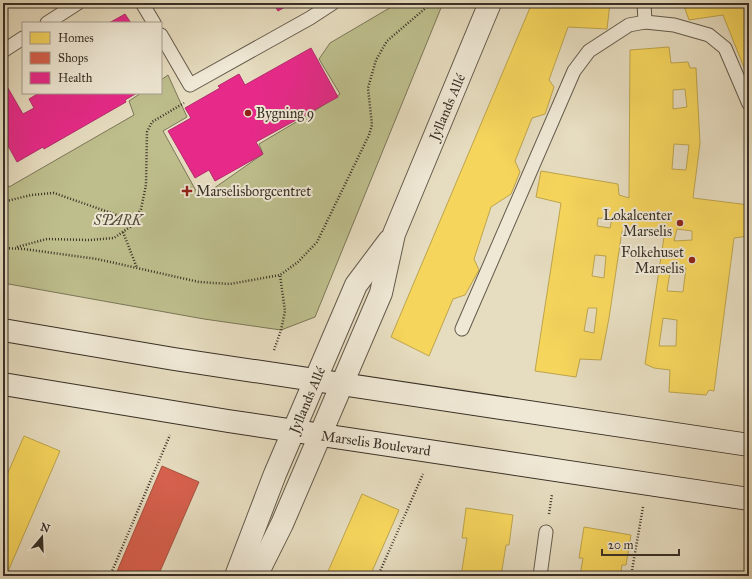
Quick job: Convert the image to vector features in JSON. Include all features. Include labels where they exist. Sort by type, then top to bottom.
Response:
[{"type":"main road","name":"Jyllands Allé","points":[[256,576],[282,524],[381,293],[394,234],[490,3]]},
{"type":"main road","name":"Jyllands Allé","points":[[236,576],[259,515],[356,285],[394,234]]},
{"type":"main road","points":[[3,330],[266,374],[316,380],[749,445]]},
{"type":"main road","name":"Marselis Boulevard","points":[[3,384],[294,431],[749,499]]},
{"type":"lane","points":[[49,22],[78,3]]},
{"type":"lane","points":[[142,3],[153,22]]},
{"type":"lane","points":[[162,36],[190,84],[310,18],[334,3]]},
{"type":"lane","points":[[644,3],[646,22]]},
{"type":"lane","points":[[462,329],[574,71],[589,51],[629,25],[646,22],[674,25],[709,35],[725,48],[749,104]]},
{"type":"lane","points":[[3,51],[22,39]]},
{"type":"lane","points":[[540,576],[546,532]]},
{"type":"path","points":[[3,248],[24,249],[97,259],[199,282],[230,284],[280,275],[298,262],[317,242],[369,135],[372,125],[368,88],[376,60],[387,41],[428,6],[429,3]]},
{"type":"path","points":[[12,248],[47,239],[90,240],[114,238],[130,227],[142,209],[146,185],[147,132],[152,122],[184,103],[190,84]]},
{"type":"path","points":[[3,202],[31,195],[54,193],[134,221]]},
{"type":"path","points":[[123,232],[137,268]]},
{"type":"path","points":[[266,374],[281,330],[285,311],[280,275]]},
{"type":"path","points":[[110,576],[179,413]]},
{"type":"path","points":[[378,576],[432,452]]},
{"type":"path","points":[[546,532],[555,469]]},
{"type":"path","points":[[631,576],[647,483]]},
{"type":"green space","name":"SPARK","points":[[398,3],[443,3],[315,317],[281,330],[204,319],[3,283],[3,178],[9,187],[134,115],[129,101],[140,94],[162,94],[162,79],[168,75],[187,117],[163,131],[200,198],[263,154],[259,144],[340,94],[319,59],[330,43]]},
{"type":"building: Homes","points":[[532,3],[610,3],[607,29],[568,27],[549,80],[554,87],[545,114],[532,118],[515,161],[520,172],[511,194],[491,207],[474,259],[479,270],[465,295],[453,299],[429,356],[391,337]]},
{"type":"building: Homes","points":[[683,3],[749,3],[749,80],[723,15],[689,20]]},
{"type":"building: Homes","name":"Lokalcenter Marselis","points":[[669,47],[671,63],[688,62],[690,68],[696,68],[700,143],[693,198],[749,205],[749,236],[734,238],[714,391],[709,390],[706,395],[669,392],[670,370],[654,368],[645,364],[664,237],[622,231],[601,360],[580,359],[576,377],[535,371],[561,203],[536,197],[541,171],[618,184],[619,195],[629,198],[630,50]],"holes":[[[685,89],[687,107],[673,109],[673,90]],[[674,144],[689,145],[686,170],[672,169]],[[598,218],[612,219],[610,228],[597,226]],[[677,229],[692,231],[692,240],[674,241]],[[595,255],[606,256],[604,278],[592,276]],[[671,266],[686,268],[683,292],[667,291]],[[588,308],[597,308],[594,333],[584,331]],[[663,318],[677,320],[676,346],[659,346]]]},
{"type":"building: Homes","points":[[24,436],[60,451],[6,576],[3,576],[3,484]]},
{"type":"building: Homes","points":[[362,494],[399,510],[370,576],[326,576]]},
{"type":"building: Homes","points":[[466,508],[513,515],[509,545],[506,545],[501,576],[461,576],[467,538],[462,538]]},
{"type":"building: Homes","points":[[584,527],[631,535],[626,565],[622,565],[620,576],[580,576],[583,558],[579,558]]},
{"type":"building: Shops","points":[[162,466],[199,482],[158,576],[115,576]]},
{"type":"building: Health","points":[[273,3],[292,3],[278,11]]},
{"type":"building: Health","points":[[125,14],[130,22],[111,22]]},
{"type":"building: Health","name":"Bygning 9","points":[[311,48],[338,97],[256,142],[263,154],[215,181],[209,170],[195,178],[168,131],[191,118],[185,108],[220,88],[218,86],[239,74],[245,85]]},
{"type":"building: Health","points":[[5,83],[23,114],[34,108],[29,99],[37,94],[135,94],[125,100],[126,102],[44,149],[43,147],[17,162],[6,142],[3,144],[3,84]]},
{"type":"place","name":"Bygning 9","points":[[248,113]]},
{"type":"place","name":"Marselisborgcentret","points":[[187,191]]},
{"type":"place","name":"Lokalcenter Marselis","points":[[680,223]]},
{"type":"place","name":"Folkehuset Marselis","points":[[692,260]]}]
